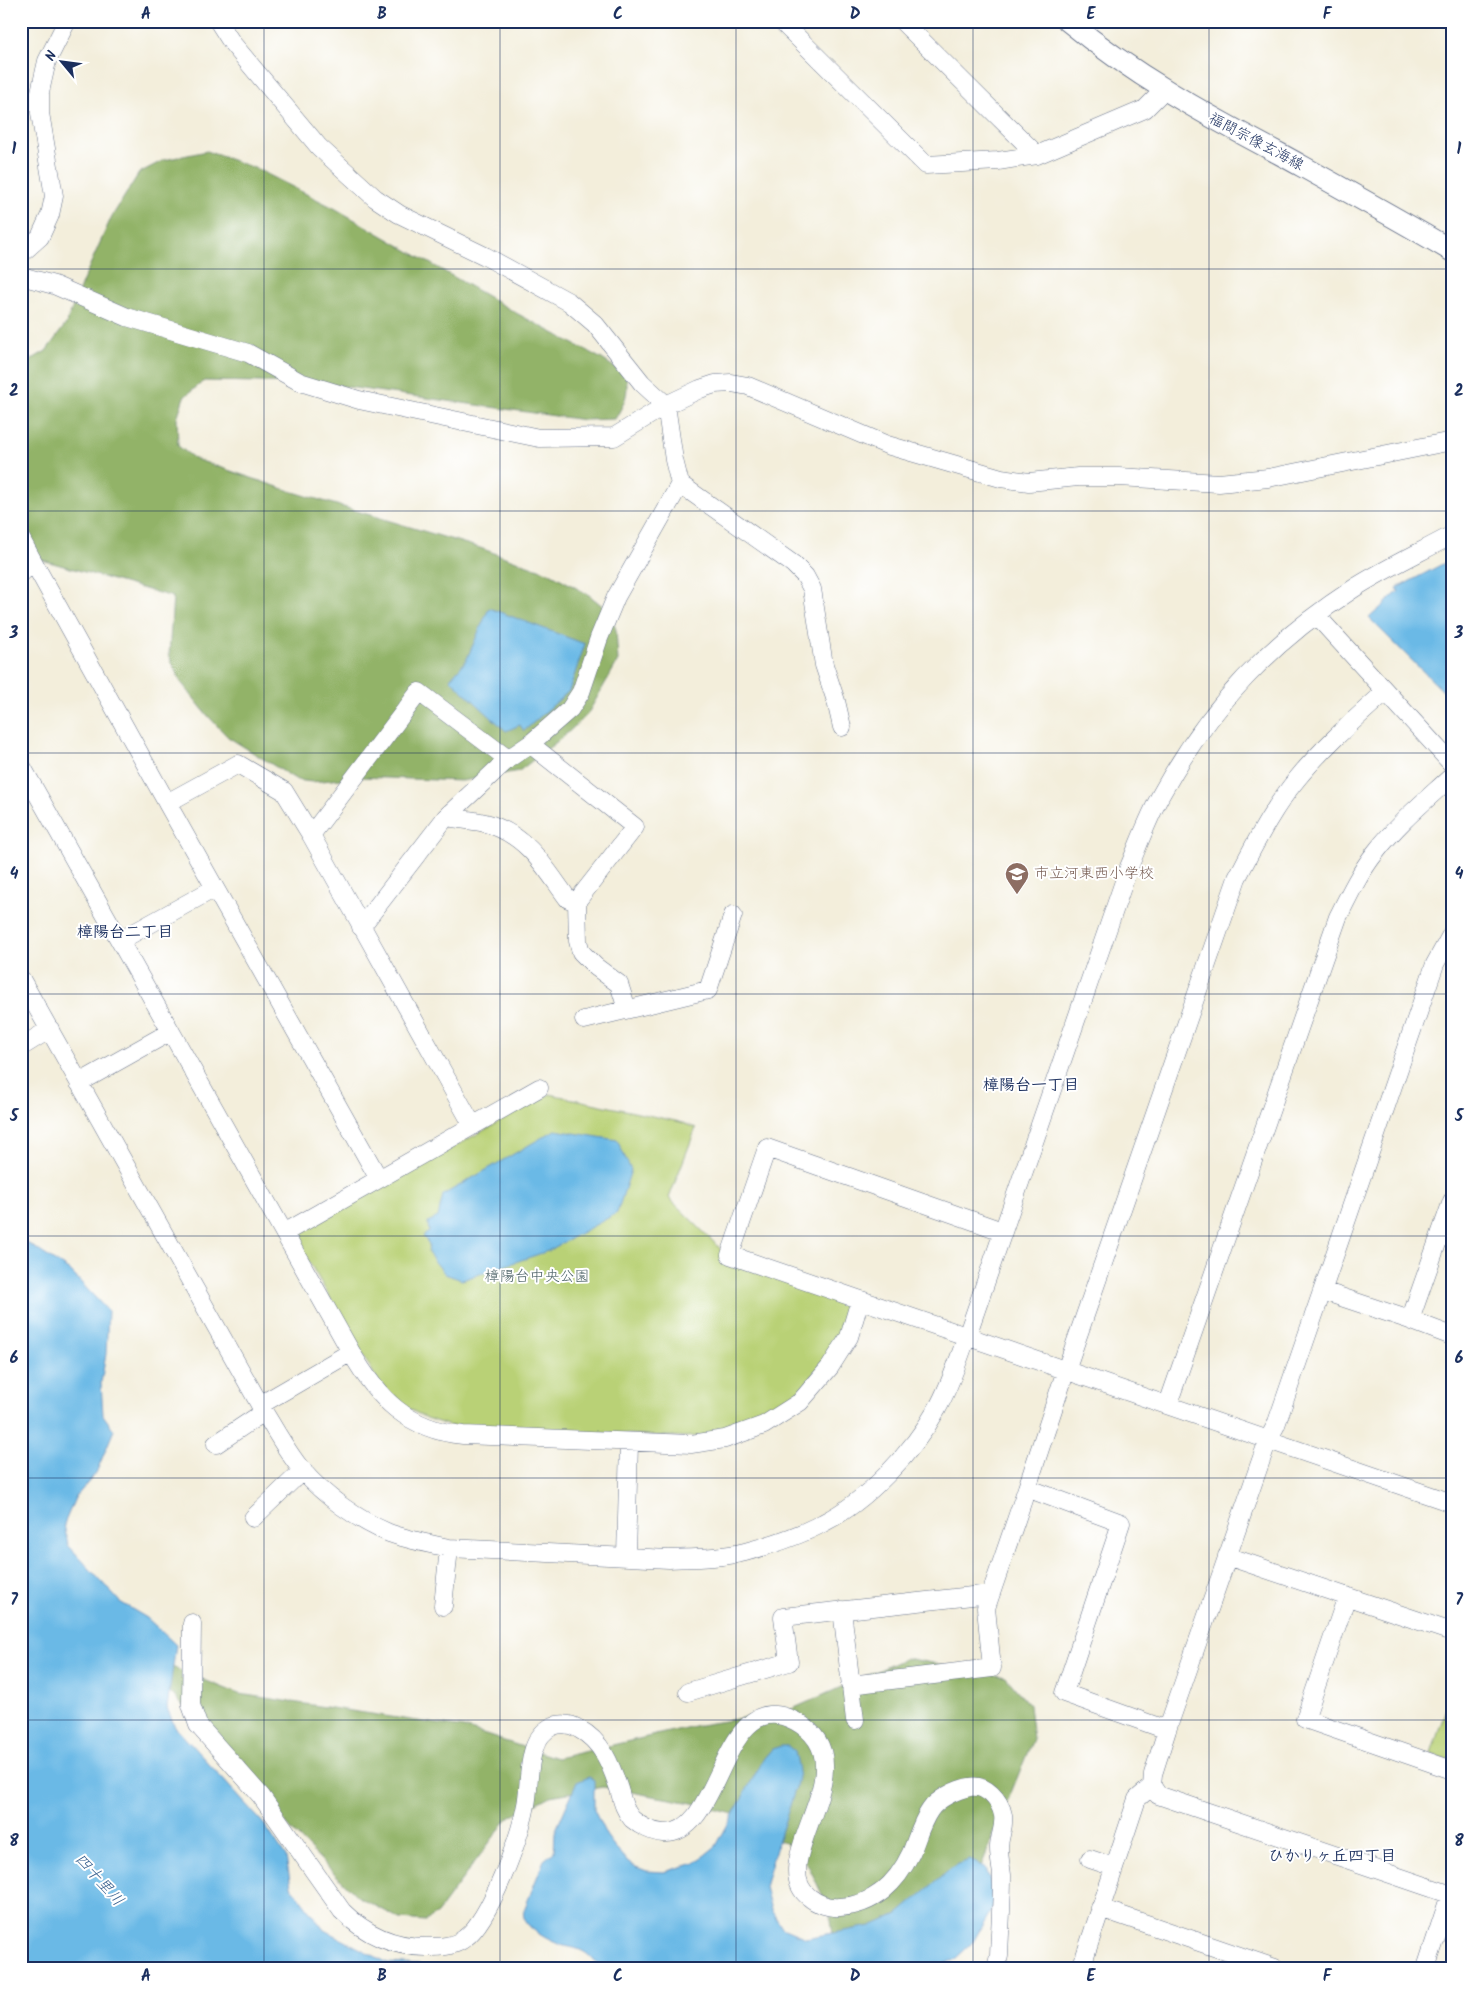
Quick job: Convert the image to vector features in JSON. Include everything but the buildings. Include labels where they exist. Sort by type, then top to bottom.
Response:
[{"type":"main road","name":"福間宗像玄海線","points":[[1068,21],[1165,89],[1203,113],[1392,216],[1452,251]]},
{"type":"street","points":[[21,254],[40,237],[50,215],[54,196],[40,113],[40,92],[47,62],[67,21]]},
{"type":"street","points":[[218,21],[232,43],[319,147],[375,198],[399,214],[485,256],[570,302],[595,324],[642,383],[666,405],[674,460],[680,484],[793,564],[805,576],[812,589],[824,665],[842,727]]},
{"type":"street","points":[[781,21],[926,165],[998,161],[1037,155],[1145,109],[1165,89]]},
{"type":"street","points":[[902,21],[1037,155]]},
{"type":"street","points":[[21,276],[54,285],[127,317],[248,353],[300,382],[360,400],[538,438],[614,437],[666,405],[715,384],[732,383],[748,386],[887,445],[1001,478],[1029,482],[1078,477],[1119,477],[1219,483],[1268,478],[1452,441]]},
{"type":"street","points":[[361,927],[446,817],[508,759],[530,744],[570,709],[581,692],[599,638],[616,597],[680,484]]},
{"type":"street","points":[[21,979],[262,1408],[303,1470],[329,1495],[361,1518],[388,1532],[416,1541],[449,1548],[669,1559],[699,1558],[743,1552],[784,1540],[824,1523],[863,1496],[916,1443],[937,1410],[968,1336],[1002,1231],[1129,867],[1162,792],[1193,740],[1234,688],[1271,650],[1316,615],[1354,589],[1452,535]]},
{"type":"street","points":[[21,539],[28,568],[168,803],[379,1179]]},
{"type":"street","points":[[1316,615],[1452,764]]},
{"type":"street","points":[[311,835],[419,692],[508,759]]},
{"type":"street","points":[[850,1685],[992,1668],[986,1608],[990,1594],[1238,878],[1263,827],[1296,780],[1329,742],[1385,692]]},
{"type":"street","points":[[530,744],[635,827],[577,901],[578,941],[581,952],[596,967],[619,984],[627,1009]]},
{"type":"street","points":[[168,803],[238,764],[284,791],[311,835],[473,1126]]},
{"type":"street","points":[[21,766],[121,940],[170,1032],[365,1377],[396,1410],[422,1425],[445,1433],[629,1443],[691,1444],[725,1439],[764,1425],[800,1402],[830,1367],[849,1337],[860,1300]]},
{"type":"street","points":[[1168,1404],[1338,917],[1374,854],[1396,828],[1452,776]]},
{"type":"street","points":[[446,817],[490,825],[518,838],[532,850],[568,899],[577,901]]},
{"type":"street","points":[[121,940],[215,888]]},
{"type":"street","points":[[584,1020],[708,990],[733,915]]},
{"type":"street","points":[[1426,1968],[1451,1895],[1158,1795],[1152,1786],[1153,1774],[1167,1730],[1268,1440],[1276,1425],[1435,964],[1452,933]]},
{"type":"street","points":[[21,1047],[50,1029]]},
{"type":"street","points":[[80,1084],[170,1032]]},
{"type":"street","points":[[284,1233],[540,1088]]},
{"type":"street","points":[[1002,1231],[767,1148],[730,1255],[1452,1503]]},
{"type":"street","points":[[1410,1320],[1452,1201]]},
{"type":"street","points":[[1322,1291],[1452,1336]]},
{"type":"street","points":[[216,1444],[262,1408],[351,1352]]},
{"type":"street","points":[[626,1556],[629,1443]]},
{"type":"street","points":[[253,1518],[303,1470]]},
{"type":"street","points":[[1027,1488],[1121,1523],[1064,1693],[1167,1730]]},
{"type":"street","points":[[443,1606],[449,1548]]},
{"type":"street","points":[[1227,1556],[1452,1632]]},
{"type":"street","points":[[688,1692],[789,1662],[783,1617],[990,1594]]},
{"type":"street","points":[[1347,1596],[1305,1719],[1452,1770]]},
{"type":"street","points":[[842,1610],[855,1720]]},
{"type":"street","points":[[192,1623],[191,1705],[198,1725],[262,1796],[342,1911],[356,1926],[386,1940],[419,1947],[439,1947],[456,1944],[468,1936],[479,1923],[493,1899],[521,1825],[526,1804],[532,1755],[536,1742],[542,1733],[550,1727],[560,1724],[570,1725],[581,1730],[594,1740],[613,1768],[624,1808],[634,1821],[660,1833],[674,1832],[697,1816],[736,1741],[753,1720],[777,1714],[786,1716],[806,1727],[817,1739],[822,1750],[824,1770],[821,1792],[802,1843],[797,1873],[804,1893],[810,1899],[824,1906],[838,1907],[868,1902],[896,1880],[911,1854],[930,1810],[937,1802],[970,1787],[982,1788],[992,1795],[1000,1805],[1004,1823],[999,1844],[1002,1874],[999,1956],[996,1968]]},
{"type":"street","points":[[1081,1968],[1137,1799],[1152,1786]]},
{"type":"street","points":[[1090,1859],[1114,1867]]},
{"type":"street","points":[[1100,1908],[1274,1968]]},
{"type":"green space","points":[[207,151],[257,169],[336,209],[518,314],[602,359],[626,375],[627,388],[625,398],[615,419],[584,420],[319,383],[204,381],[184,397],[177,418],[178,446],[195,459],[290,491],[480,548],[550,573],[589,595],[610,612],[616,630],[618,661],[587,715],[563,737],[519,771],[462,781],[360,777],[312,782],[297,780],[228,737],[208,716],[180,681],[169,656],[173,597],[21,554],[21,360],[29,361],[46,351],[66,324],[111,218],[139,173],[164,160]]},
{"type":"green space","name":"樟陽台中央公園","points":[[550,1094],[680,1122],[696,1128],[669,1198],[737,1265],[846,1303],[849,1311],[828,1354],[801,1388],[784,1403],[744,1425],[721,1433],[686,1437],[450,1426],[426,1418],[400,1404],[378,1381],[297,1241],[299,1232]]},
{"type":"green space","points":[[132,1651],[239,1694],[464,1728],[557,1758],[694,1726],[790,1710],[906,1658],[1006,1677],[1029,1705],[1033,1739],[973,1886],[932,1968],[837,1968],[830,1911],[808,1865],[786,1844],[737,1815],[692,1803],[603,1787],[550,1796],[507,1819],[437,1913],[426,1921],[400,1919],[357,1896],[295,1834],[197,1721]]},
{"type":"green space","points":[[1452,1691],[1452,1761],[1431,1754]]},
{"type":"water","points":[[1452,559],[1452,700],[1369,618],[1399,591],[1397,588]]},
{"type":"water","points":[[489,608],[585,644],[569,691],[524,731],[520,725],[506,731],[450,679],[466,661]]},
{"type":"water","points":[[555,1130],[617,1140],[631,1170],[617,1213],[548,1251],[462,1280],[445,1274],[428,1253],[429,1244],[423,1236],[429,1232],[428,1222],[438,1217],[443,1195]]},
{"type":"water","name":"四十里川","points":[[21,1239],[70,1271],[108,1311],[106,1354],[101,1383],[103,1415],[114,1430],[96,1473],[75,1498],[64,1524],[68,1545],[120,1602],[147,1618],[176,1645],[167,1708],[175,1727],[264,1824],[286,1857],[291,1886],[324,1930],[388,1963],[419,1965],[427,1968],[21,1968]]},
{"type":"water","points":[[788,1746],[795,1752],[799,1771],[796,1787],[765,1887],[771,1910],[782,1928],[806,1938],[871,1926],[898,1914],[955,1865],[970,1860],[986,1868],[996,1902],[973,1942],[954,1960],[932,1968],[600,1968],[586,1953],[549,1940],[536,1932],[526,1922],[524,1910],[544,1860],[554,1852],[555,1832],[577,1782],[589,1777],[594,1780],[594,1810],[606,1835],[626,1860],[636,1867],[647,1871],[664,1872],[695,1863],[716,1846],[764,1758],[772,1749]]},
{"type":"place","name":"市立河東西小学校","points":[[1017,895]]},
{"type":"district","name":"樟陽台二丁目","points":[[125,932]]},
{"type":"district","name":"樟陽台一丁目","points":[[1031,1085]]},
{"type":"district","name":"ひかりヶ丘四丁目","points":[[1332,1856]]}]
